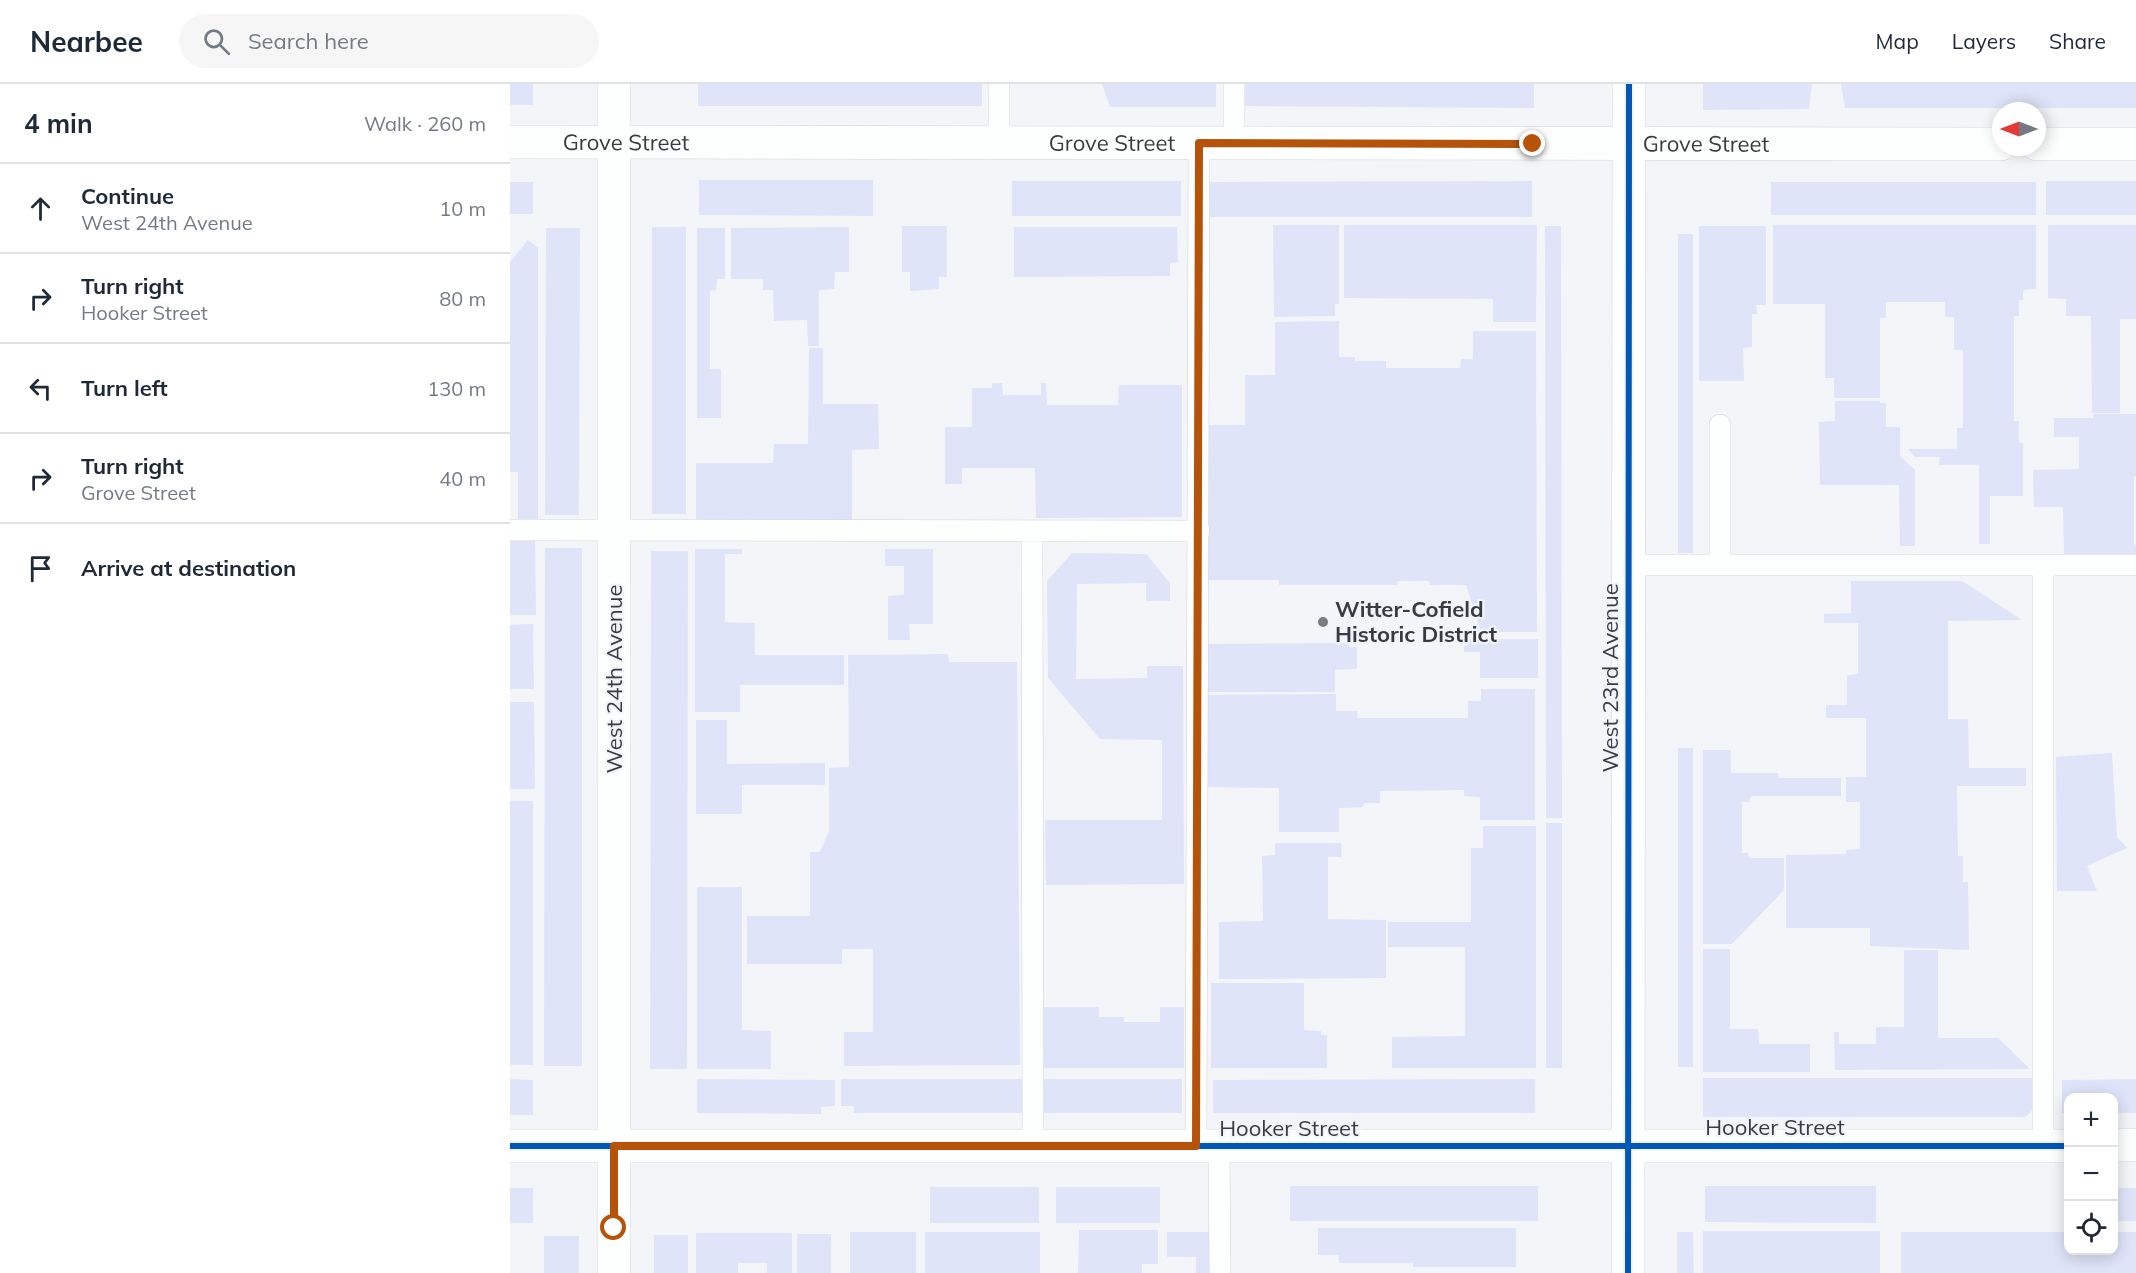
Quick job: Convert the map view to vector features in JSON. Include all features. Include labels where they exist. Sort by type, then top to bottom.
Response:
[{"type":"street","name":"West 24th Avenue","points":[[614,84],[614,1273]]},
{"type":"street","name":"West 23rd Avenue","points":[[1628,1273],[1629,84]]},
{"type":"street","name":"Grove Street","points":[[510,142],[1992,144]]},
{"type":"street","points":[[2046,144],[2136,144]]},
{"type":"street","points":[[2118,1145],[2136,1145]]},
{"type":"street","name":"Hooker Street","points":[[510,1146],[2056,1146]]},
{"type":"lane","points":[[999,84],[999,143]]},
{"type":"lane","points":[[1234,84],[1234,143]]},
{"type":"lane","points":[[1199,143],[1199,531],[1208,1146],[1220,1273]]},
{"type":"lane","points":[[1720,426],[1720,565]]},
{"type":"lane","points":[[510,530],[1199,531]]},
{"type":"lane","points":[[1032,531],[1033,1146]]},
{"type":"lane","points":[[1628,565],[2136,565]]},
{"type":"lane","points":[[2043,565],[2056,1146]]},
{"type":"shaded area","points":[[510,84],[533,84],[533,105],[510,105]]},
{"type":"shaded area","points":[[698,84],[982,84],[982,106],[698,106]]},
{"type":"shaded area","points":[[1102,84],[1216,84],[1216,107],[1110,107]]},
{"type":"shaded area","points":[[1242,84],[1534,84],[1534,108],[1242,106]]},
{"type":"shaded area","points":[[1703,84],[1812,84],[1809,109],[1703,110]]},
{"type":"shaded area","points":[[1841,84],[2136,84],[2136,108],[2046,108],[2046,102],[1992,102],[1992,108],[1845,108]]},
{"type":"shaded area","points":[[699,180],[873,180],[873,216],[699,215]]},
{"type":"shaded area","points":[[1012,181],[1181,181],[1181,216],[1012,216]]},
{"type":"shaded area","points":[[1532,181],[1532,217],[1208,217],[1208,182]]},
{"type":"shaded area","points":[[2046,181],[2136,181],[2136,215],[2046,215]]},
{"type":"shaded area","points":[[510,182],[533,182],[533,214],[510,214]]},
{"type":"shaded area","points":[[1771,182],[2036,182],[2036,215],[1771,215]]},
{"type":"shaded area","points":[[1273,225],[1339,225],[1339,304],[1335,304],[1335,316],[1274,317]]},
{"type":"shaded area","points":[[1344,225],[1537,225],[1536,322],[1493,322],[1493,299],[1344,298]]},
{"type":"shaded area","points":[[1773,225],[2036,225],[2036,289],[2023,290],[2023,300],[2019,300],[2019,316],[2014,316],[2014,421],[2019,421],[2019,442],[2023,443],[2023,496],[1990,496],[1990,544],[1979,544],[1979,465],[1939,465],[1940,457],[1915,457],[1908,449],[1957,449],[1957,428],[1963,428],[1963,350],[1954,350],[1954,317],[1945,317],[1945,302],[1886,302],[1886,318],[1880,318],[1880,398],[1834,398],[1834,378],[1825,378],[1825,304],[1773,304]]},
{"type":"shaded area","points":[[2048,225],[2136,225],[2136,319],[2120,319],[2120,413],[2092,413],[2091,316],[2066,316],[2066,299],[2048,298]]},
{"type":"shaded area","points":[[902,226],[947,226],[947,277],[939,277],[939,289],[910,291],[910,272],[902,272]]},
{"type":"shaded area","points":[[1545,226],[1561,226],[1562,818],[1546,818]]},
{"type":"shaded area","points":[[1699,226],[1766,226],[1766,305],[1756,305],[1757,314],[1752,314],[1752,347],[1743,348],[1744,381],[1699,381]]},
{"type":"shaded area","points":[[652,227],[686,227],[686,514],[652,514]]},
{"type":"shaded area","points":[[849,227],[849,272],[835,272],[834,289],[819,290],[819,346],[808,346],[807,320],[774,321],[773,290],[763,290],[763,279],[731,279],[731,228]]},
{"type":"shaded area","points":[[1014,227],[1177,227],[1178,262],[1170,263],[1170,276],[1014,277]]},
{"type":"shaded area","points":[[546,228],[580,228],[579,515],[545,515]]},
{"type":"shaded area","points":[[697,228],[725,228],[725,279],[717,279],[716,290],[710,291],[710,369],[721,369],[721,418],[697,418]]},
{"type":"shaded area","points":[[1678,234],[1693,234],[1693,553],[1678,553]]},
{"type":"shaded area","points":[[528,240],[538,248],[538,520],[518,520],[518,472],[510,472],[510,262]]},
{"type":"shaded area","points":[[1339,321],[1339,357],[1355,357],[1355,361],[1386,361],[1386,368],[1460,368],[1461,359],[1473,359],[1473,331],[1536,331],[1537,632],[1481,632],[1466,585],[1430,585],[1429,581],[1398,581],[1397,585],[1279,585],[1279,580],[1207,580],[1206,425],[1245,425],[1245,375],[1275,375],[1275,322]]},
{"type":"shaded area","points":[[809,348],[823,348],[823,404],[878,404],[879,449],[852,450],[852,520],[696,520],[696,463],[773,463],[774,444],[808,444]]},
{"type":"shaded area","points":[[992,383],[1002,383],[1003,395],[1041,395],[1041,383],[1046,383],[1047,405],[1118,405],[1119,385],[1182,385],[1182,517],[1036,518],[1035,468],[962,468],[962,484],[945,484],[945,427],[972,427],[972,388],[992,388]]},
{"type":"shaded area","points":[[1835,401],[1886,403],[1886,427],[1900,427],[1900,456],[1915,470],[1915,546],[1900,546],[1899,485],[1820,485],[1819,422],[1835,421]]},
{"type":"shaded area","points":[[2093,414],[2136,414],[2134,544],[2136,554],[2064,554],[2063,507],[2034,507],[2033,470],[2079,469],[2079,437],[2054,437],[2054,418],[2093,418]]},
{"type":"shaded area","points":[[510,540],[535,540],[536,615],[510,615]]},
{"type":"shaded area","points":[[545,548],[582,548],[582,1066],[544,1066]]},
{"type":"shaded area","points":[[695,549],[742,549],[742,554],[725,554],[725,622],[755,623],[755,655],[844,655],[844,685],[740,685],[740,712],[695,712]]},
{"type":"shaded area","points":[[885,549],[933,549],[933,624],[909,624],[910,640],[888,640],[888,596],[904,595],[904,566],[885,566]]},
{"type":"shaded area","points":[[651,551],[688,551],[687,1069],[650,1069]]},
{"type":"shaded area","points":[[1072,553],[1146,554],[1170,583],[1170,601],[1146,601],[1146,583],[1077,584],[1076,679],[1147,678],[1147,666],[1183,666],[1184,884],[1046,885],[1045,820],[1162,820],[1162,740],[1100,739],[1048,678],[1047,581]]},
{"type":"shaded area","points":[[1851,581],[1962,581],[2022,620],[1948,621],[1948,719],[1968,719],[1969,768],[2026,768],[2026,786],[1957,786],[1958,856],[1963,856],[1963,882],[1968,882],[1969,950],[1870,946],[1870,928],[1786,928],[1786,855],[1846,854],[1846,850],[1860,849],[1860,802],[1846,802],[1846,777],[1866,777],[1866,718],[1826,718],[1826,705],[1847,705],[1847,675],[1858,674],[1858,623],[1824,623],[1824,614],[1851,613]]},
{"type":"shaded area","points":[[533,624],[534,689],[510,689],[510,625]]},
{"type":"shaded area","points":[[1467,639],[1538,639],[1538,678],[1480,678],[1480,652],[1464,652]]},
{"type":"shaded area","points":[[1349,643],[1349,647],[1357,647],[1357,669],[1335,670],[1335,692],[1207,692],[1206,644]]},
{"type":"shaded area","points":[[948,654],[949,662],[1017,662],[1020,1065],[844,1066],[844,1032],[873,1032],[873,949],[842,949],[842,964],[747,964],[747,916],[810,916],[810,852],[820,852],[829,831],[829,768],[849,767],[848,655]]},
{"type":"shaded area","points":[[1481,689],[1535,689],[1535,820],[1480,820],[1480,797],[1464,796],[1464,790],[1380,791],[1380,803],[1364,803],[1363,807],[1339,808],[1339,832],[1279,832],[1279,788],[1207,787],[1207,695],[1336,694],[1336,711],[1357,711],[1358,718],[1468,718],[1468,701],[1481,701]]},
{"type":"shaded area","points":[[510,702],[534,702],[535,789],[510,789]]},
{"type":"shaded area","points":[[696,720],[727,720],[727,764],[825,763],[825,785],[742,785],[742,814],[696,814]]},
{"type":"shaded area","points":[[1678,748],[1693,748],[1693,1067],[1678,1067]]},
{"type":"shaded area","points":[[1703,750],[1731,750],[1731,773],[1778,773],[1779,778],[1841,778],[1841,796],[1751,796],[1749,802],[1742,802],[1742,853],[1748,853],[1749,858],[1784,858],[1784,890],[1732,944],[1703,944]]},
{"type":"shaded area","points":[[2112,753],[2117,837],[2127,848],[2087,866],[2097,891],[2057,891],[2056,757]]},
{"type":"shaded area","points":[[510,801],[533,801],[533,1065],[510,1065]]},
{"type":"shaded area","points":[[1546,823],[1562,823],[1562,1068],[1546,1068]]},
{"type":"shaded area","points":[[1483,826],[1536,826],[1536,1068],[1392,1068],[1392,1037],[1465,1036],[1465,947],[1388,947],[1388,922],[1471,922],[1471,848],[1483,848]]},
{"type":"shaded area","points":[[1275,843],[1341,843],[1342,857],[1328,857],[1328,919],[1386,920],[1386,978],[1219,979],[1219,922],[1263,921],[1262,856],[1275,855]]},
{"type":"shaded area","points":[[697,887],[742,887],[742,1030],[771,1031],[771,1069],[697,1069]]},
{"type":"shaded area","points":[[1703,949],[1730,949],[1730,1029],[1758,1029],[1759,1044],[1810,1044],[1810,1072],[1703,1072]]},
{"type":"shaded area","points":[[1904,950],[1938,950],[1938,1038],[1998,1038],[2030,1069],[1835,1070],[1834,1032],[1839,1032],[1839,1044],[1876,1044],[1876,1027],[1904,1027]]},
{"type":"shaded area","points":[[1211,983],[1304,983],[1304,1030],[1321,1031],[1321,1035],[1327,1035],[1327,1068],[1211,1068]]},
{"type":"shaded area","points":[[1044,1007],[1099,1007],[1099,1017],[1124,1017],[1124,1022],[1160,1022],[1160,1007],[1184,1007],[1184,1068],[1044,1068]]},
{"type":"shaded area","points":[[1703,1078],[2036,1078],[2036,1107],[2025,1117],[1703,1117]]},
{"type":"shaded area","points":[[510,1079],[533,1080],[533,1115],[510,1115]]},
{"type":"shaded area","points":[[697,1079],[835,1080],[835,1106],[821,1107],[821,1114],[697,1113]]},
{"type":"shaded area","points":[[841,1079],[1182,1079],[1182,1113],[854,1113],[854,1106],[841,1106]]},
{"type":"shaded area","points":[[1535,1079],[1535,1113],[1213,1113],[1213,1080]]},
{"type":"shaded area","points":[[2136,1079],[2136,1113],[2118,1113],[2118,1093],[2064,1093],[2064,1113],[2062,1113],[2062,1080]]},
{"type":"shaded area","points":[[1290,1186],[1538,1186],[1538,1221],[1290,1221]]},
{"type":"shaded area","points":[[1705,1186],[1876,1186],[1876,1223],[1705,1222]]},
{"type":"shaded area","points":[[930,1187],[1039,1187],[1039,1223],[930,1223]]},
{"type":"shaded area","points":[[1056,1187],[1160,1187],[1160,1223],[1056,1223]]},
{"type":"shaded area","points":[[510,1188],[533,1188],[533,1223],[510,1223]]},
{"type":"shaded area","points":[[2118,1188],[2136,1188],[2136,1221],[2118,1221]]},
{"type":"shaded area","points":[[1318,1228],[1516,1228],[1516,1267],[1413,1267],[1413,1263],[1339,1263],[1339,1255],[1318,1255]]},
{"type":"shaded area","points":[[1079,1230],[1158,1230],[1158,1264],[1142,1264],[1142,1273],[1078,1273]]},
{"type":"shaded area","points":[[1703,1231],[1880,1231],[1880,1273],[1703,1273]]},
{"type":"shaded area","points":[[850,1232],[916,1232],[916,1273],[850,1273]]},
{"type":"shaded area","points":[[925,1232],[1040,1232],[1040,1273],[925,1273]]},
{"type":"shaded area","points":[[1167,1232],[1209,1232],[1209,1273],[1196,1273],[1196,1257],[1167,1257]]},
{"type":"shaded area","points":[[1677,1232],[1693,1232],[1694,1273],[1677,1273]]},
{"type":"shaded area","points":[[1901,1232],[2064,1232],[2064,1255],[2118,1255],[2118,1232],[2136,1232],[2136,1273],[1901,1273]]},
{"type":"shaded area","points":[[696,1233],[792,1233],[792,1273],[767,1273],[767,1263],[738,1263],[738,1273],[696,1273]]},
{"type":"shaded area","points":[[797,1234],[831,1234],[831,1273],[797,1273]]},
{"type":"shaded area","points":[[654,1235],[688,1235],[688,1273],[654,1273]]},
{"type":"shaded area","points":[[544,1236],[579,1236],[579,1273],[544,1273]]},
{"type":"cycle path","points":[[1628,1273],[1629,84]]},
{"type":"cycle path","points":[[510,1146],[2064,1146]]},
{"type":"place","name":"Witter-Cofield Historic District","points":[[1323,622]]},
{"type":"route","points":[[614,1228],[614,1146],[1196,1146],[1199,143],[1533,144]]}]
